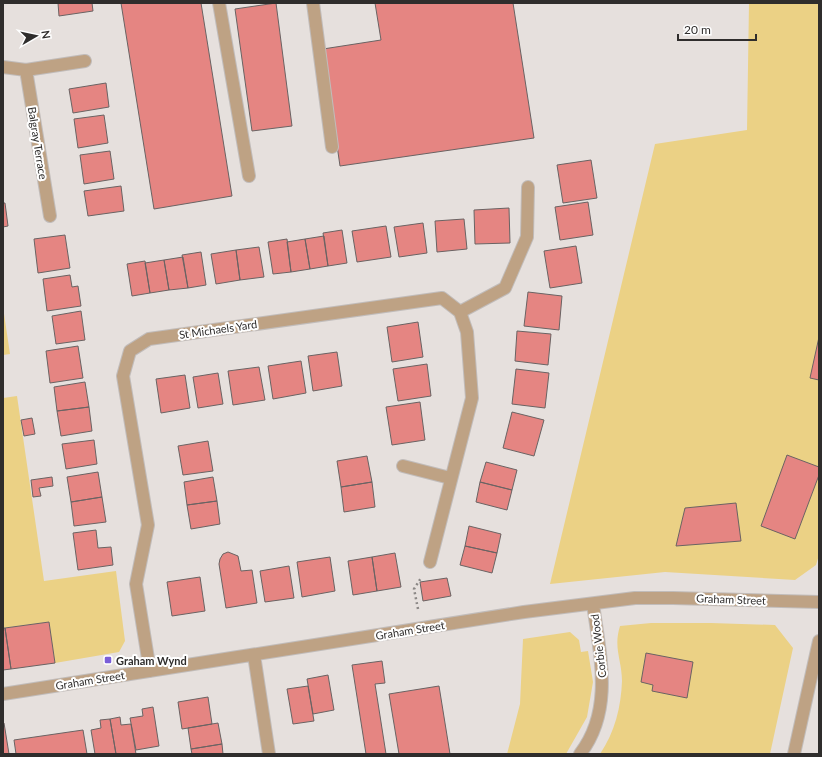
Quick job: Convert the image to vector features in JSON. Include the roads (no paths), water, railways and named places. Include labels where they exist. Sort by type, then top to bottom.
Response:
[{"type":"street","points":[[219,3],[249,176]]},
{"type":"street","points":[[313,3],[332,147]]},
{"type":"street","points":[[3,67],[26,70],[85,61]]},
{"type":"street","name":"Balgray Terrace","points":[[26,70],[50,216]]},
{"type":"street","points":[[430,562],[450,478],[472,398],[467,332],[460,312],[505,288],[527,237],[528,187]]},
{"type":"street","name":"St Michaels Yard","points":[[150,671],[136,584],[148,525],[123,376],[130,351],[149,339],[442,298],[460,312]]},
{"type":"street","points":[[403,466],[450,478]]},
{"type":"street","name":"Graham Street","points":[[3,694],[524,612],[635,598],[819,602]]},
{"type":"street","name":"Corbie Wood","points":[[580,754],[590,740],[600,709],[603,676],[593,604]]},
{"type":"street","points":[[794,754],[819,641]]},
{"type":"street","points":[[254,655],[269,754]]},
{"type":"place","name":"Graham Wynd","points":[[108,660]]}]
